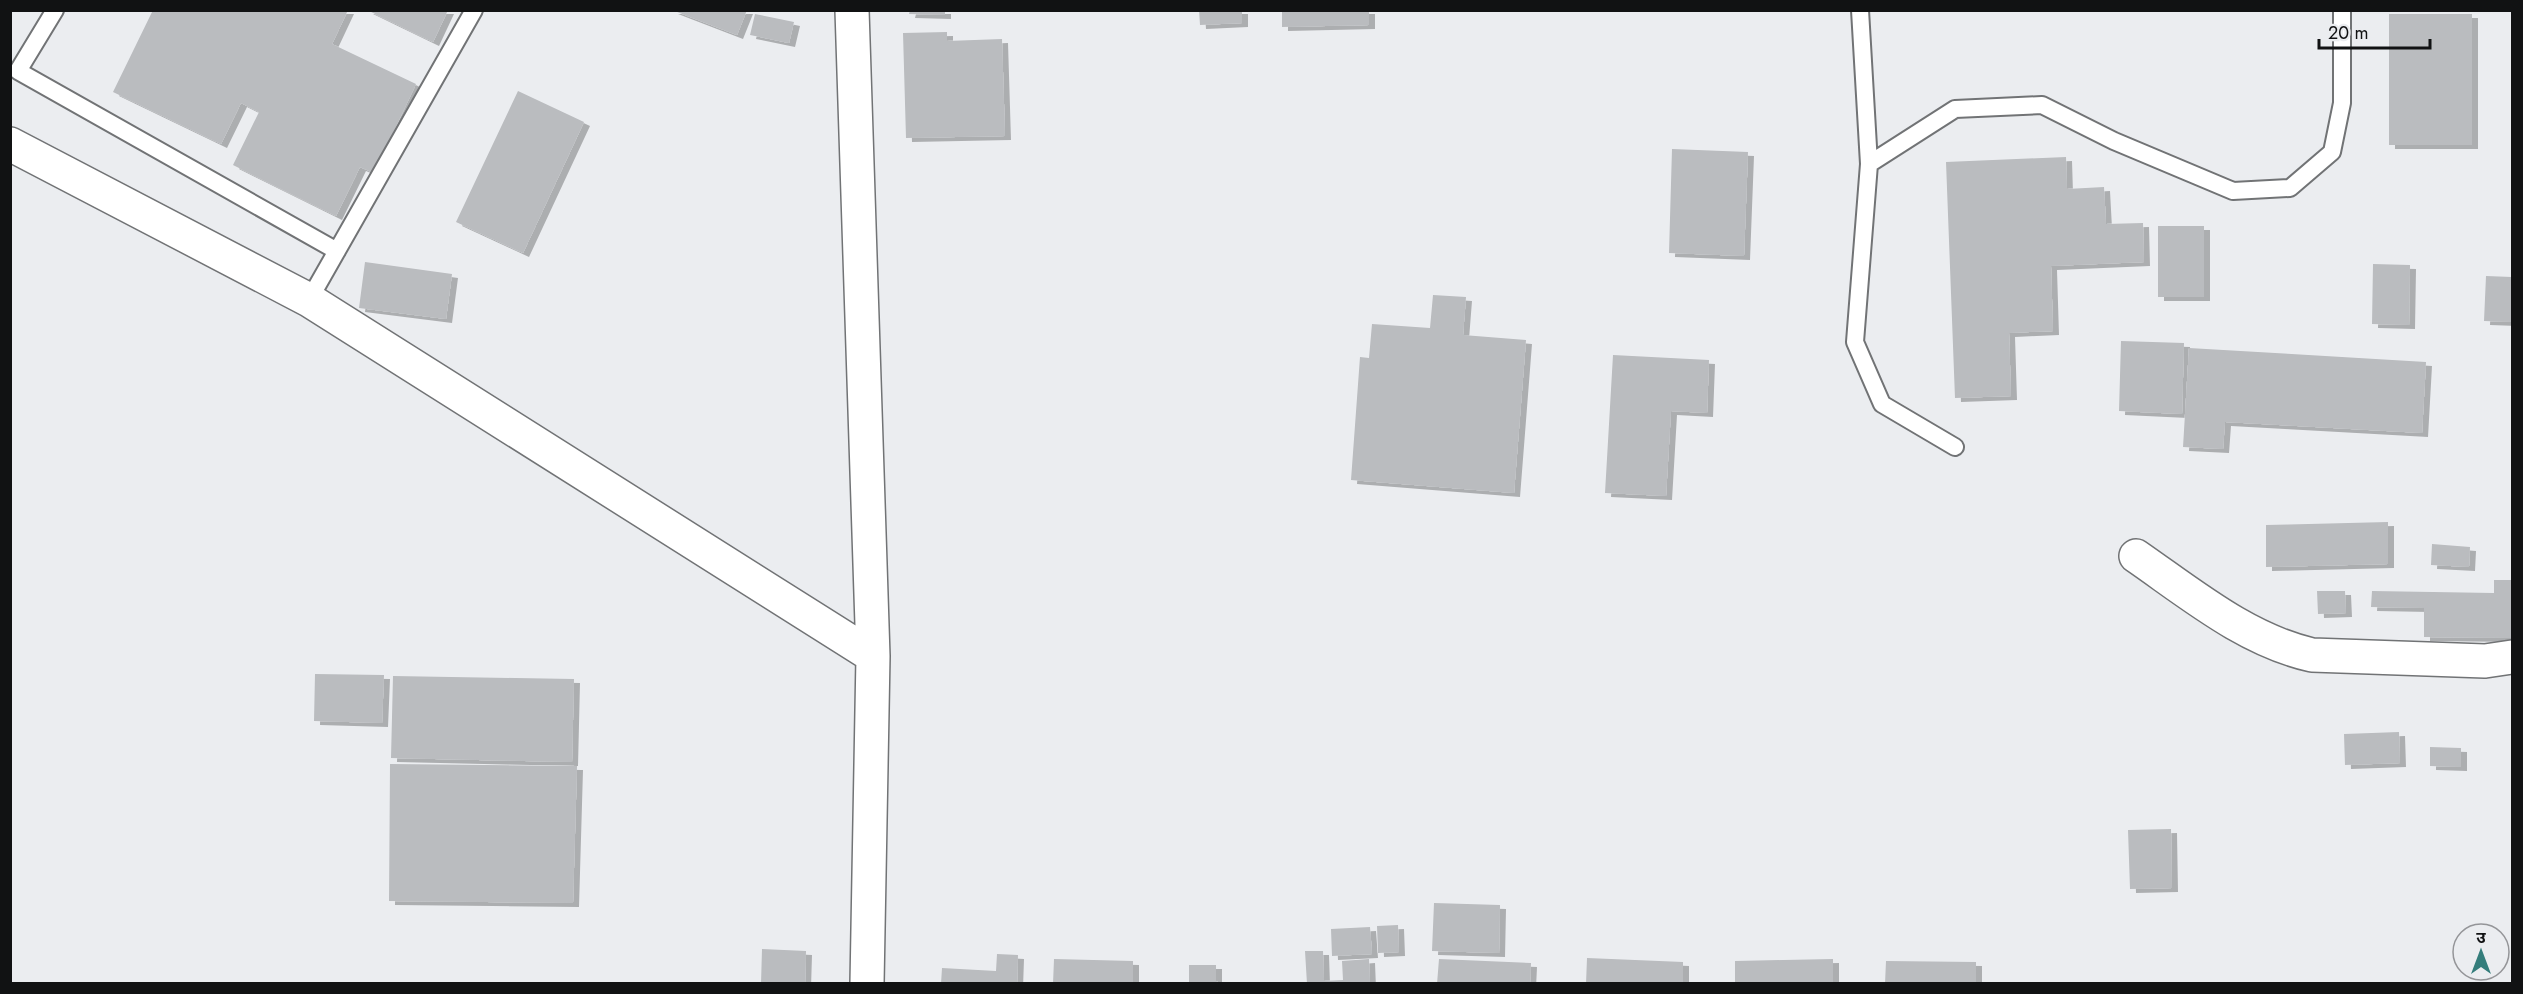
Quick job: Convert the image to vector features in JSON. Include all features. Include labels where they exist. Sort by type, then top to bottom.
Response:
[{"type":"street","points":[[852,10],[873,656],[867,984]]},
{"type":"street","points":[[10,144],[309,300],[873,656]]},
{"type":"street","points":[[2136,556],[2249,632],[2290,650],[2312,655],[2485,661],[2512,657]]},
{"type":"lane","points":[[55,10],[18,71],[337,250]]},
{"type":"lane","points":[[309,300],[474,10]]},
{"type":"lane","points":[[1860,10],[1869,164],[1855,342],[1882,404],[1955,447]]},
{"type":"lane","points":[[1869,164],[1955,109],[2042,105],[2114,141],[2234,191],[2290,188],[2332,152],[2342,103],[2342,10]]},
{"type":"building","points":[[153,10],[348,10],[332,44],[416,84],[374,173],[360,167],[336,216],[233,165],[259,112],[241,103],[221,144],[113,92]]},
{"type":"building","points":[[367,10],[448,10],[433,42]]},
{"type":"building","points":[[672,10],[747,10],[737,35]]},
{"type":"building","points":[[910,10],[945,10],[945,15],[909,14]]},
{"type":"building","points":[[1199,10],[1242,10],[1242,23],[1200,25]]},
{"type":"building","points":[[1282,10],[1369,10],[1369,25],[1282,27]]},
{"type":"building","points":[[755,14],[794,22],[789,43],[750,35]]},
{"type":"building","points":[[2389,14],[2472,14],[2472,145],[2389,145]]},
{"type":"building","points":[[947,32],[947,41],[1002,39],[1005,136],[906,138],[903,33]]},
{"type":"building","points":[[518,91],[584,122],[523,253],[456,222]]},
{"type":"building","points":[[1672,149],[1748,152],[1744,256],[1669,253]]},
{"type":"building","points":[[2066,157],[2067,189],[2104,187],[2106,224],[2143,223],[2144,262],[2051,266],[2053,331],[2009,333],[2011,396],[1955,398],[1946,162]]},
{"type":"building","points":[[2158,226],[2204,226],[2204,297],[2158,297]]},
{"type":"building","points":[[365,262],[452,274],[446,319],[359,308]]},
{"type":"building","points":[[2373,264],[2410,265],[2409,325],[2372,324]]},
{"type":"building","points":[[2486,276],[2512,277],[2512,322],[2484,321]]},
{"type":"building","points":[[1433,295],[1466,297],[1463,335],[1526,340],[1514,493],[1351,480],[1360,357],[1369,358],[1372,324],[1430,328]]},
{"type":"building","points":[[2121,341],[2184,343],[2182,414],[2119,411]]},
{"type":"building","points":[[2189,348],[2426,362],[2422,433],[2225,422],[2223,449],[2183,447]]},
{"type":"building","points":[[1613,355],[1709,360],[1707,413],[1671,411],[1666,496],[1605,493]]},
{"type":"building","points":[[2388,522],[2388,564],[2266,567],[2266,525]]},
{"type":"building","points":[[2432,544],[2470,547],[2469,567],[2431,565]]},
{"type":"building","points":[[2494,580],[2512,580],[2512,638],[2424,637],[2424,608],[2371,607],[2372,591],[2494,593]]},
{"type":"building","points":[[2317,591],[2345,591],[2346,613],[2318,614]]},
{"type":"building","points":[[315,674],[384,675],[382,723],[314,721]]},
{"type":"building","points":[[393,676],[574,679],[572,762],[391,758]]},
{"type":"building","points":[[2399,732],[2400,763],[2345,765],[2344,734]]},
{"type":"building","points":[[2430,747],[2461,748],[2461,767],[2430,766]]},
{"type":"building","points":[[390,764],[577,766],[573,903],[389,901]]},
{"type":"building","points":[[2171,829],[2172,888],[2130,889],[2128,830]]},
{"type":"building","points":[[1434,903],[1500,905],[1499,953],[1432,951]]},
{"type":"building","points":[[1398,925],[1399,952],[1378,953],[1377,926]]},
{"type":"building","points":[[1370,927],[1372,954],[1332,956],[1331,929]]},
{"type":"building","points":[[762,949],[806,951],[805,984],[761,984]]},
{"type":"building","points":[[1305,951],[1323,951],[1324,981],[1343,980],[1342,961],[1369,959],[1370,984],[1307,984]]},
{"type":"building","points":[[997,954],[1018,955],[1017,984],[941,984],[942,968],[996,971]]},
{"type":"building","points":[[1587,958],[1683,962],[1683,984],[1586,984]]},
{"type":"building","points":[[1054,959],[1133,961],[1133,984],[1053,984]]},
{"type":"building","points":[[1439,959],[1531,963],[1530,984],[1437,984]]},
{"type":"building","points":[[1833,959],[1833,984],[1735,984],[1735,961]]},
{"type":"building","points":[[1886,961],[1976,962],[1976,984],[1885,984]]},
{"type":"building","points":[[1189,965],[1216,965],[1216,981],[1222,984],[1189,984]]}]
